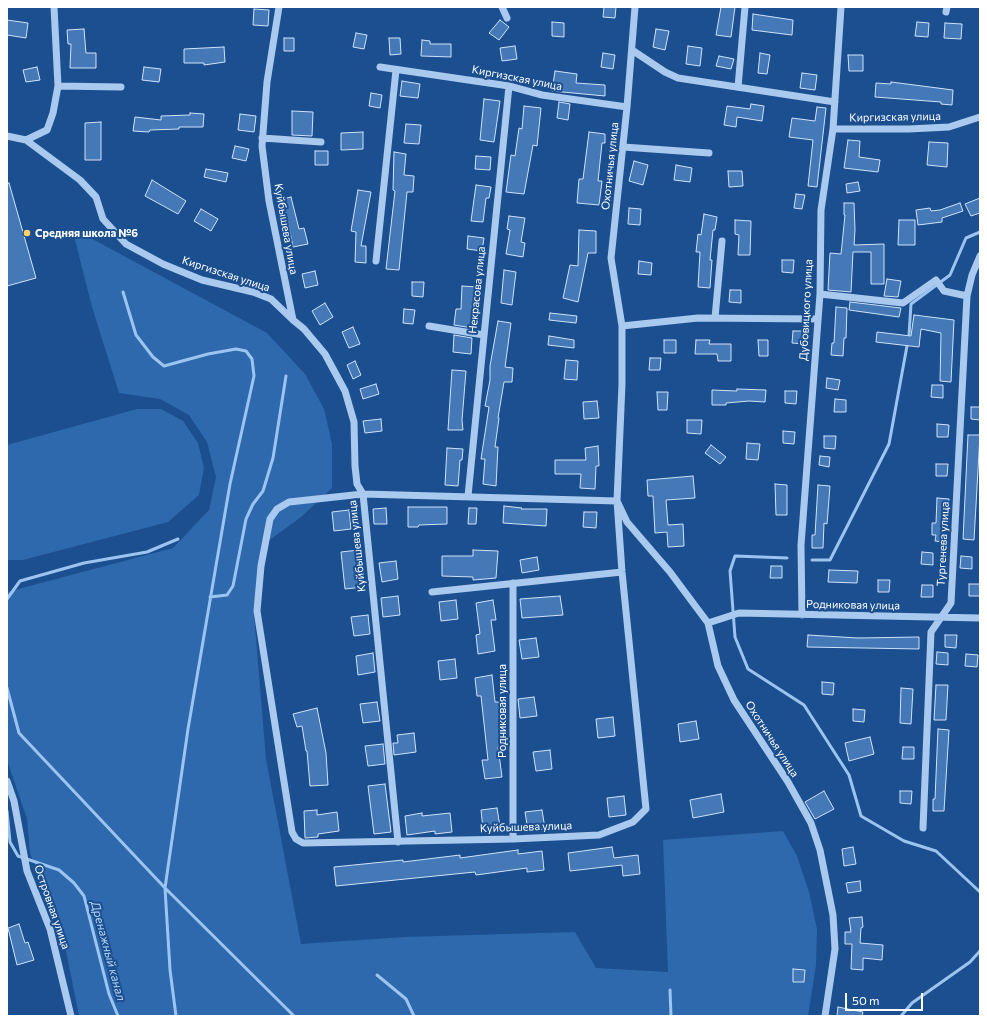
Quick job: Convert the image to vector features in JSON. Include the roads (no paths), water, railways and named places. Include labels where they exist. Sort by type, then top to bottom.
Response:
[{"type":"street","points":[[26,140],[47,130],[53,112],[58,86],[54,7]]},
{"type":"street","name":"Куйбышева улица","points":[[279,7],[267,82],[262,138],[269,201],[293,320],[304,329],[325,354],[345,391],[354,422],[357,484],[363,494],[398,842]]},
{"type":"street","points":[[502,7],[506,18]]},
{"type":"street","name":"Охотничья улица","points":[[635,7],[627,107],[611,258],[622,326],[622,384],[617,501],[622,572],[646,809]]},
{"type":"street","points":[[738,86],[746,7]]},
{"type":"street","name":"Дубовицкого улица","points":[[802,614],[801,545],[820,294],[821,210],[835,102],[842,7]]},
{"type":"street","points":[[632,50],[665,72],[678,78],[835,102]]},
{"type":"street","name":"Киргизская улица","points":[[380,66],[396,70],[508,86],[542,95],[627,107]]},
{"type":"street","points":[[376,261],[396,70]]},
{"type":"street","points":[[58,86],[121,87]]},
{"type":"street","name":"Некрасова улица","points":[[468,496],[508,86]]},
{"type":"street","name":"Киргизская улица","points":[[832,129],[909,130],[949,127],[980,117]]},
{"type":"street","name":"Киргизская улица","points":[[7,136],[26,140],[80,180],[96,197],[103,219],[126,244],[163,264],[202,280],[253,292],[272,299],[293,320]]},
{"type":"street","points":[[262,138],[320,142]]},
{"type":"street","points":[[623,147],[709,153]]},
{"type":"street","points":[[715,318],[722,241]]},
{"type":"street","name":"Тургенева улица","points":[[923,828],[931,632],[951,603],[967,296],[972,275],[980,256]]},
{"type":"street","points":[[820,294],[903,303],[936,280],[944,291],[967,296]]},
{"type":"street","points":[[622,326],[698,318],[818,319]]},
{"type":"street","points":[[429,326],[484,335]]},
{"type":"street","points":[[363,494],[617,501]]},
{"type":"street","name":"Куйбышева улица","points":[[363,494],[289,502],[277,509],[270,519],[261,566],[257,611],[292,832],[296,839],[303,843],[398,842],[599,835],[633,822],[646,809]]},
{"type":"street","name":"Охотничья улица","points":[[617,501],[627,522],[670,572],[708,623],[718,666],[734,700],[792,789],[811,823],[820,850],[833,915],[835,949],[825,1016]]},
{"type":"street","points":[[432,592],[622,572]]},
{"type":"street","name":"Родниковая улица","points":[[513,839],[514,583]]},
{"type":"street","name":"Родниковая улица","points":[[708,623],[739,613],[980,618]]},
{"type":"street","name":"Островная улица","points":[[7,782],[14,801],[27,871],[50,929],[71,1016]]},
{"type":"waterway","points":[[812,560],[830,560],[889,444],[909,335],[911,304],[950,275],[966,238],[980,232]]},
{"type":"waterway","points":[[123,292],[136,335],[153,357],[164,366],[208,354],[236,349],[246,351],[252,359],[254,376],[230,484],[188,729],[165,888],[170,970],[176,1016]]},
{"type":"waterway","points":[[210,597],[227,595],[233,586],[246,519],[253,504],[263,491],[273,458],[286,376]]},
{"type":"waterway","points":[[7,599],[20,581],[84,563],[147,552],[178,539]]},
{"type":"waterway","points":[[787,558],[735,556],[730,571],[735,637],[748,669],[804,705],[849,775],[861,816],[904,841],[936,851],[980,892]]},
{"type":"waterway","points":[[7,688],[19,733],[165,888],[294,1016]]},
{"type":"waterway","name":"Дренажный канал","points":[[7,811],[10,842],[18,856],[59,870],[74,883],[84,896],[109,994],[118,1016]]},
{"type":"waterway","points":[[901,1016],[912,1003],[970,962],[980,951]]},
{"type":"waterway","points":[[377,975],[406,999],[414,1016]]},
{"type":"waterway","points":[[670,990],[671,1016]]},
{"type":"place","name":"Средняя школа №6","points":[[27,233]]}]
